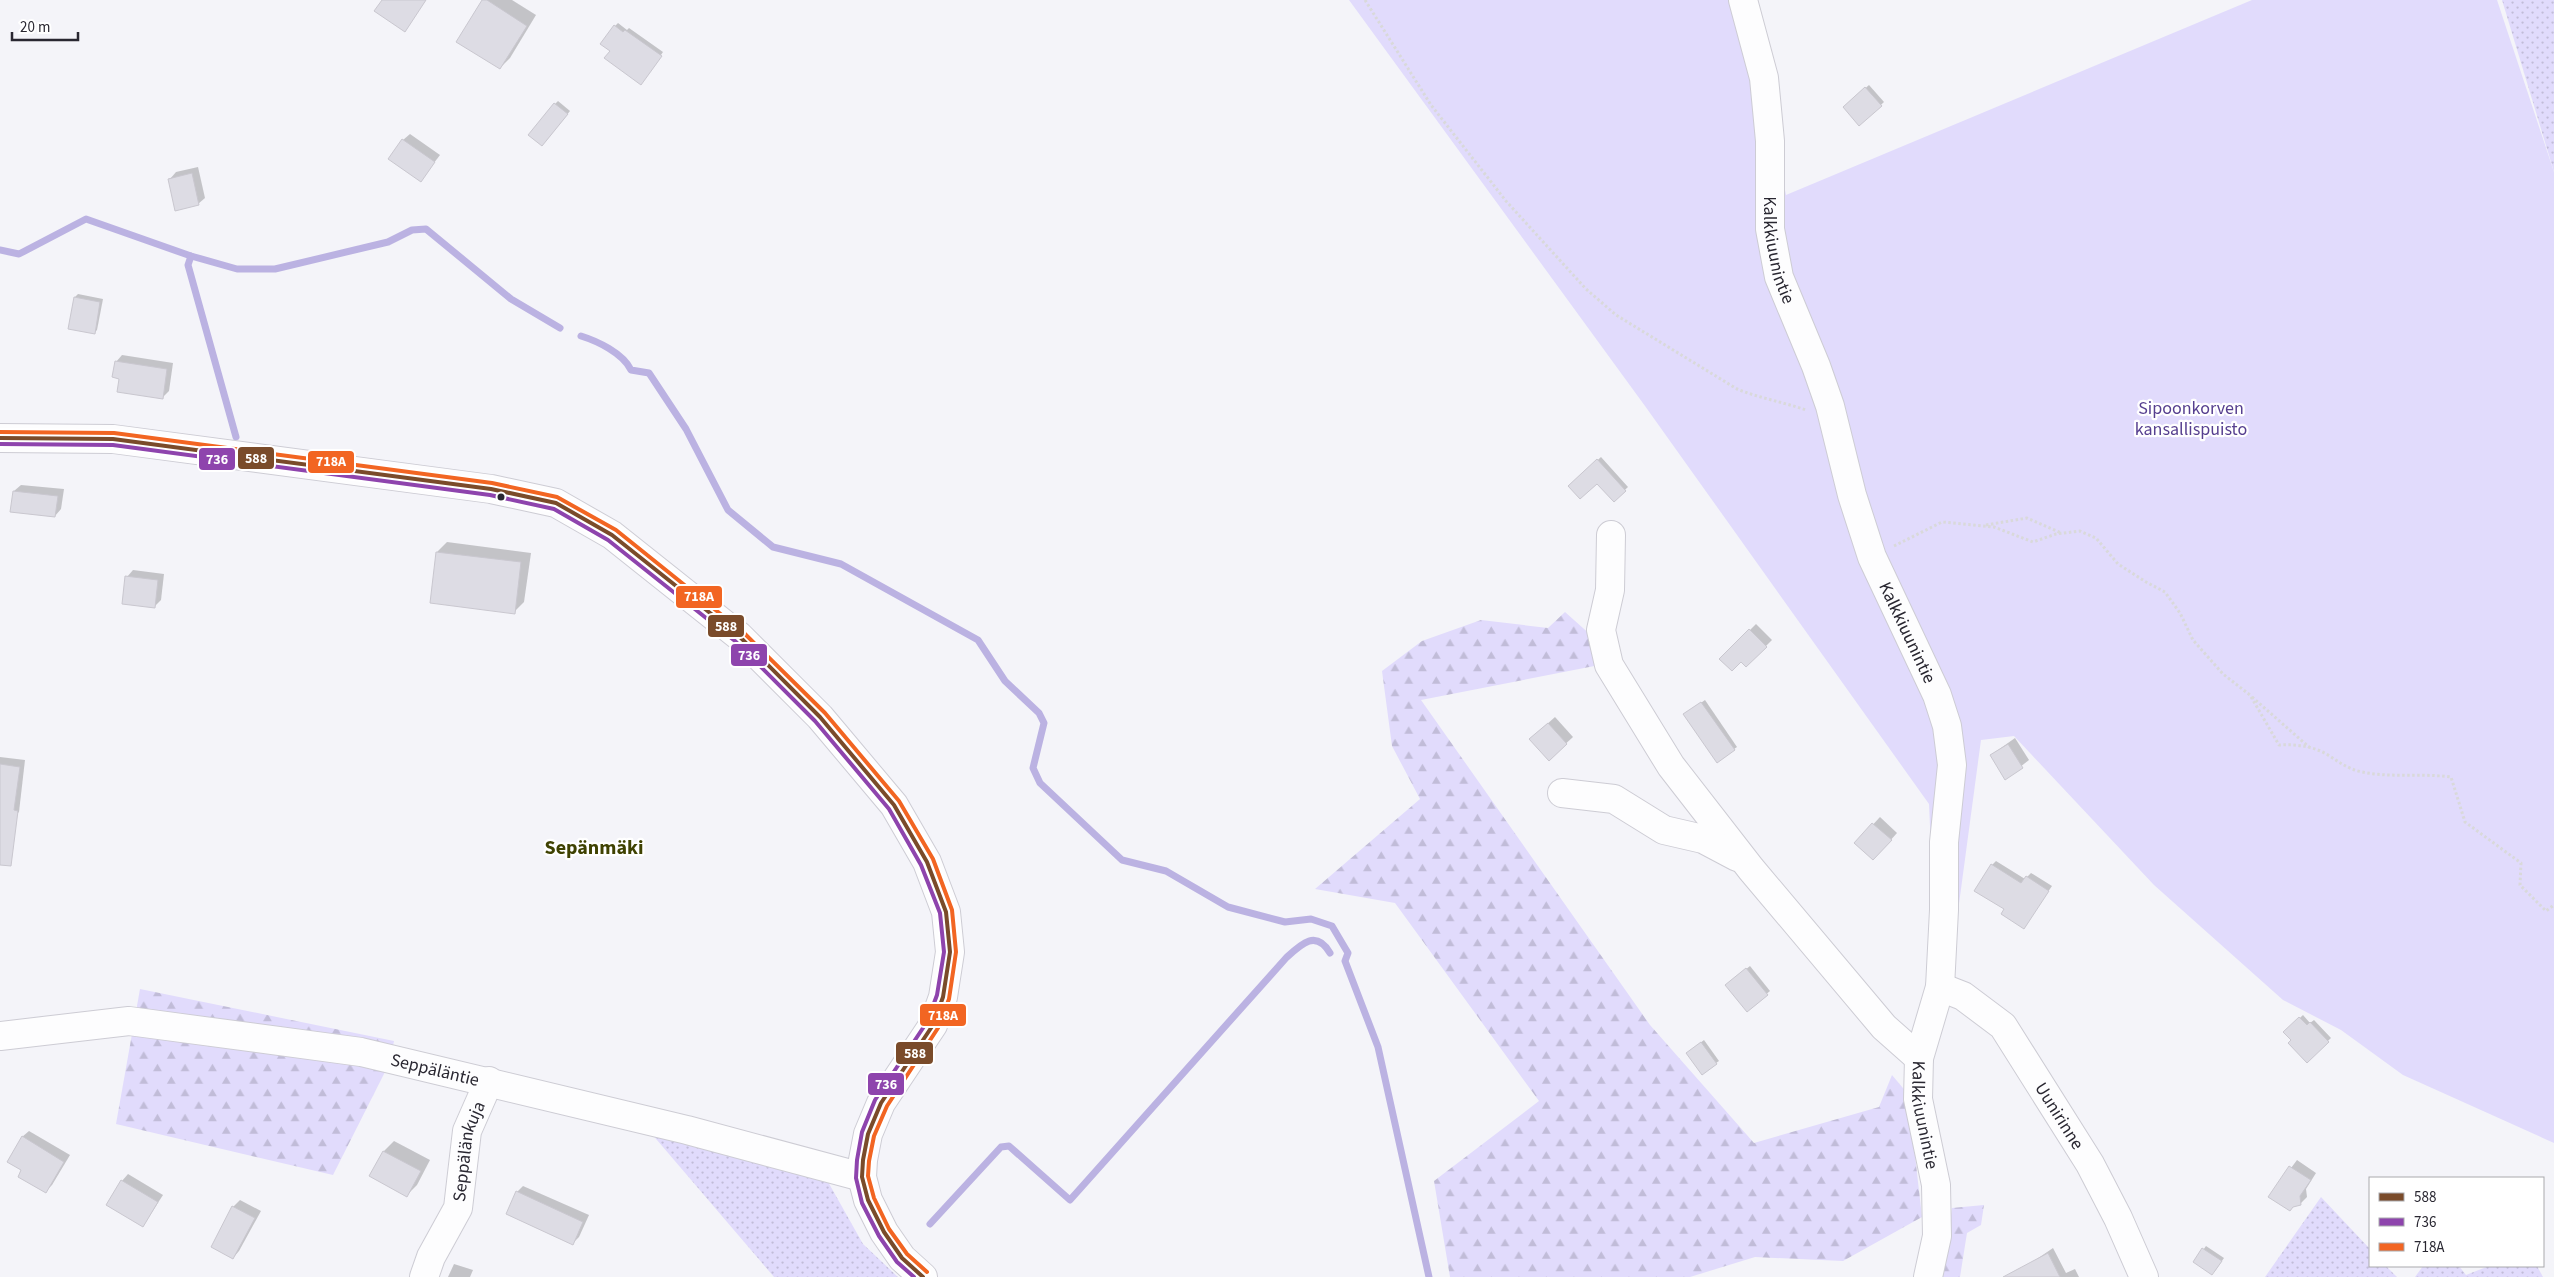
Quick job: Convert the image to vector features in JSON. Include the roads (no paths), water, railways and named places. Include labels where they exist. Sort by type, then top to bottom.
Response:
[{"type":"street","name":"Kalkkiuunintie","points":[[1742,0],[1764,78],[1770,141],[1770,229],[1779,277],[1819,374],[1830,406],[1852,495],[1872,556],[1937,695],[1947,726],[1952,764],[1944,842],[1944,910],[1940,987],[1919,1058],[1918,1099],[1936,1185],[1937,1236],[1928,1277]]},
{"type":"street","points":[[0,438],[113,438],[491,489],[556,503],[612,535],[739,636],[820,717],[894,805],[927,862],[946,912],[950,952],[943,997],[933,1024],[881,1103],[868,1134],[863,1160],[862,1177],[868,1200],[884,1232],[902,1258],[923,1277]]},
{"type":"street","points":[[1610,535],[1610,590],[1601,630],[1609,665],[1671,766],[1751,869],[1884,1027],[1919,1058]]},
{"type":"street","points":[[1562,793],[1614,799],[1664,830],[1703,839],[1738,858],[1751,869]]},
{"type":"street","name":"Uunirinne","points":[[1940,987],[1963,996],[2003,1026],[2090,1164],[2118,1218],[2144,1277]]},
{"type":"street","name":"Seppäläntie","points":[[0,1036],[130,1021],[361,1052],[688,1130],[862,1177]]},
{"type":"street","name":"Seppälänkuja","points":[[424,1277],[431,1257],[458,1208],[467,1131],[489,1081]]},
{"type":"waterway","points":[[0,250],[19,254],[86,219],[191,256],[237,269],[275,269],[388,242],[412,230],[426,229],[511,299],[560,328]]},
{"type":"waterway","points":[[191,256],[188,265],[236,437]]},
{"type":"waterway","points":[[581,336],[602,344],[616,353],[631,370],[649,373],[686,429],[728,510],[773,547],[841,564],[978,640],[1005,681],[1039,713],[1044,723],[1033,768],[1040,783],[1122,860],[1166,871],[1228,907],[1285,922],[1311,919],[1332,926],[1348,953],[1345,961],[1378,1047],[1429,1277]]},
{"type":"waterway","points":[[930,1224],[1001,1147],[1009,1146],[1070,1200],[1286,958],[1303,944],[1314,940],[1325,946],[1330,953]]},
{"type":"district","name":"Sepänmäki","points":[[594,848]]},
{"type":"park label","name":"Sipoonkorven kansallispuisto","points":[[2191,418]]}]
